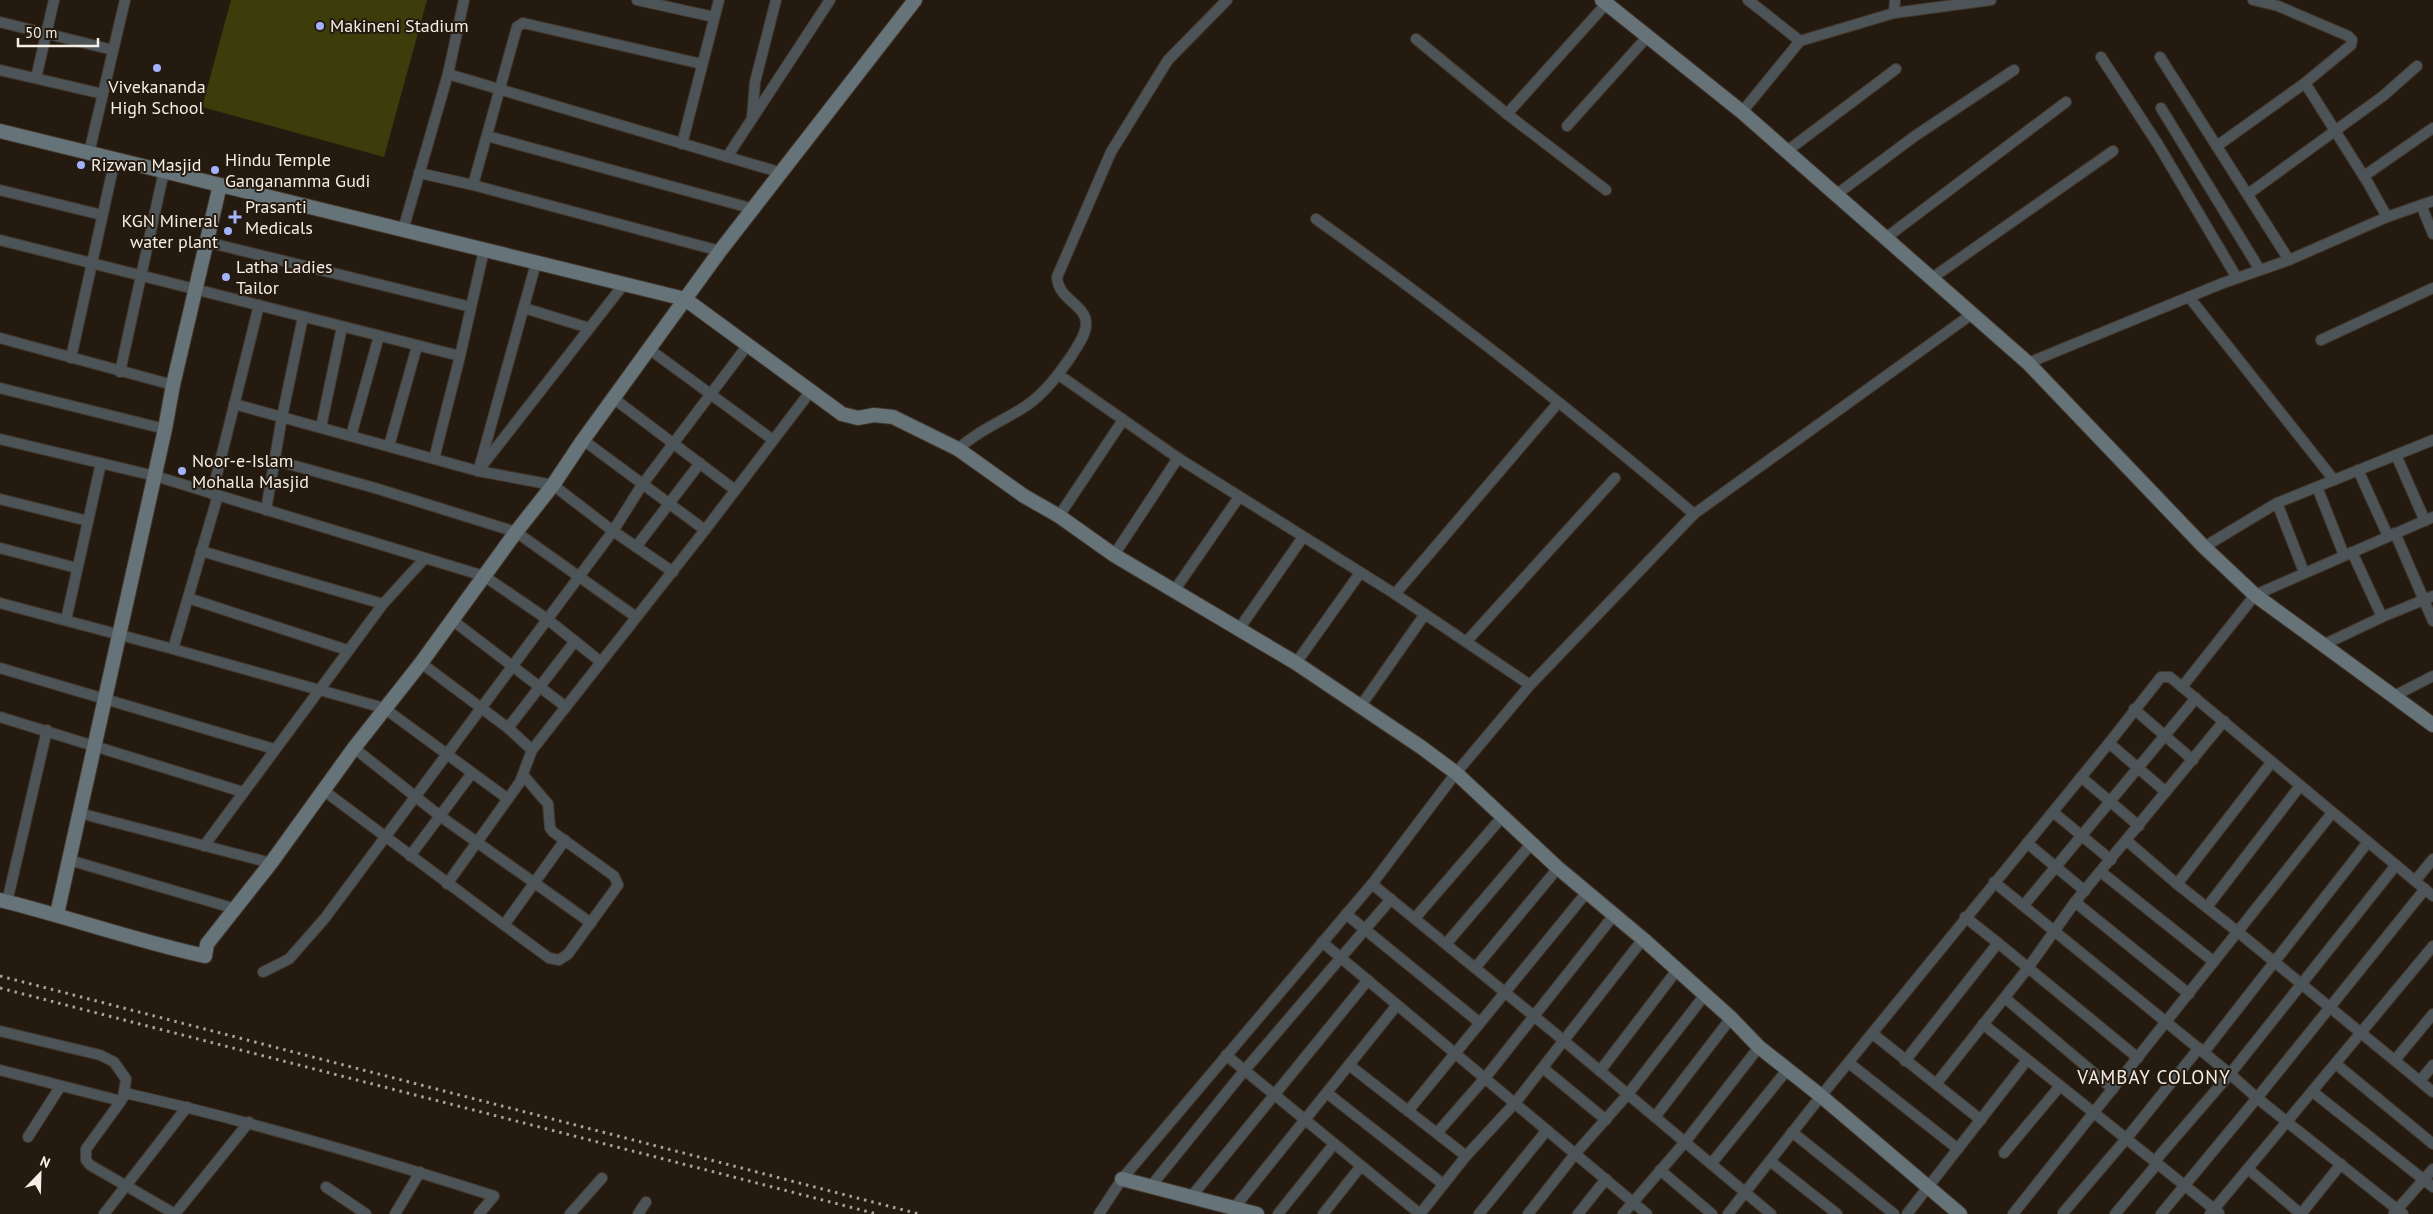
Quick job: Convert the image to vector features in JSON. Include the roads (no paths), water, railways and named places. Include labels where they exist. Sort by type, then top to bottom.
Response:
[{"type":"street","points":[[36,78],[54,0]]},
{"type":"street","points":[[89,153],[125,0]]},
{"type":"street","points":[[403,230],[448,74],[464,0]]},
{"type":"street","points":[[637,0],[714,18]]},
{"type":"street","points":[[682,144],[719,0]]},
{"type":"street","points":[[752,120],[755,82],[776,0]]},
{"type":"street","points":[[727,157],[830,0]]},
{"type":"street","points":[[47,730],[4,901],[57,914],[139,940],[205,956],[207,944],[271,863],[384,708],[422,663],[516,532],[553,485],[583,440],[720,251],[915,0]]},
{"type":"street","points":[[958,449],[974,435],[1026,406],[1039,396],[1059,375],[1082,339],[1087,321],[1084,314],[1061,292],[1057,285],[1057,277],[1111,152],[1168,60],[1227,0]]},
{"type":"street","points":[[1748,0],[1800,41]]},
{"type":"street","points":[[1894,13],[1895,0]]},
{"type":"street","points":[[1742,112],[1800,41],[1894,13],[1946,3],[1991,0]]},
{"type":"street","points":[[2217,146],[2349,49],[2352,40],[2278,6],[2253,0]]},
{"type":"street","points":[[1507,114],[1604,2],[1788,151],[2028,363],[2204,547],[2255,595],[2433,725]]},
{"type":"street","points":[[0,22],[113,50]]},
{"type":"street","points":[[473,186],[518,28],[523,23],[702,64]]},
{"type":"street","points":[[1567,126],[1647,36]]},
{"type":"street","points":[[1416,39],[1507,114],[1606,190]]},
{"type":"street","points":[[2101,57],[2159,146],[2237,278]]},
{"type":"street","points":[[2160,57],[2289,260]]},
{"type":"street","points":[[2248,194],[2383,96],[2417,66]]},
{"type":"street","points":[[1788,151],[1896,68]]},
{"type":"street","points":[[0,70],[103,94]]},
{"type":"street","points":[[1837,194],[1915,136],[2014,70]]},
{"type":"street","points":[[448,74],[782,173]]},
{"type":"street","points":[[2305,83],[2364,176],[2387,217]]},
{"type":"street","points":[[1887,237],[2066,102]]},
{"type":"street","points":[[2161,108],[2260,270]]},
{"type":"street","points":[[2364,176],[2433,128]]},
{"type":"street","points":[[0,131],[685,299],[842,414],[858,418],[874,415],[893,417],[958,449],[1024,496],[1059,516],[1114,555],[1296,663],[1456,773],[1558,868],[1643,939],[1704,996],[1731,1018],[1759,1047],[1821,1096],[1958,1213]]},
{"type":"street","points":[[487,136],[754,209]]},
{"type":"street","points":[[1932,278],[2113,151]]},
{"type":"street","points":[[71,358],[114,159]]},
{"type":"street","points":[[120,372],[164,171]]},
{"type":"street","points":[[419,173],[720,251]]},
{"type":"street","points":[[57,914],[155,476],[173,385],[220,185]]},
{"type":"street","points":[[0,190],[102,216]]},
{"type":"street","points":[[2028,363],[2237,278],[2289,260],[2387,217],[2433,201]]},
{"type":"street","points":[[2421,205],[2433,234]]},
{"type":"street","points":[[1316,219],[1420,293],[1507,360],[1694,514]]},
{"type":"street","points":[[0,240],[460,356]]},
{"type":"street","points":[[207,242],[471,307]]},
{"type":"street","points":[[434,459],[484,250]]},
{"type":"street","points":[[478,471],[536,263]]},
{"type":"street","points":[[478,471],[624,284]]},
{"type":"street","points":[[2320,340],[2433,288]]},
{"type":"street","points":[[2189,297],[2334,480]]},
{"type":"street","points":[[173,649],[202,551],[234,404],[259,305]]},
{"type":"street","points":[[524,308],[589,328]]},
{"type":"street","points":[[1099,1214],[1122,1179],[1372,884],[1456,773],[1530,685],[1694,514],[1972,314]]},
{"type":"street","points":[[266,510],[282,417],[303,317]]},
{"type":"street","points":[[320,427],[342,327]]},
{"type":"street","points":[[351,436],[379,336]]},
{"type":"street","points":[[0,338],[173,385]]},
{"type":"street","points":[[388,446],[417,346]]},
{"type":"street","points":[[263,972],[282,964],[325,918],[613,531],[642,485],[747,346]]},
{"type":"street","points":[[649,349],[773,440]]},
{"type":"street","points":[[1059,375],[1178,458],[1395,594],[1530,685]]},
{"type":"street","points":[[0,388],[165,429]]},
{"type":"street","points":[[447,884],[524,775],[532,750],[706,530],[810,392]]},
{"type":"street","points":[[613,398],[735,490]]},
{"type":"street","points":[[1395,594],[1558,403]]},
{"type":"street","points":[[234,404],[478,471],[553,485],[613,531],[673,572]]},
{"type":"street","points":[[1059,516],[1122,420]]},
{"type":"street","points":[[0,438],[155,476],[484,576],[548,619],[601,662]]},
{"type":"street","points":[[583,440],[706,530]]},
{"type":"street","points":[[2204,547],[2277,503],[2433,440]]},
{"type":"street","points":[[2182,687],[2255,595],[2429,519],[2396,455]]},
{"type":"street","points":[[1114,555],[1178,458]]},
{"type":"street","points":[[274,460],[375,488],[516,532],[636,617]]},
{"type":"street","points":[[66,620],[101,463]]},
{"type":"street","points":[[636,547],[700,463]]},
{"type":"street","points":[[2358,470],[2392,535],[2429,597],[2433,621]]},
{"type":"street","points":[[1466,642],[1615,478]]},
{"type":"street","points":[[2317,487],[2348,553],[2382,617]]},
{"type":"street","points":[[1174,591],[1240,497]]},
{"type":"street","points":[[0,499],[88,521]]},
{"type":"street","points":[[2277,503],[2304,572]]},
{"type":"street","points":[[1239,629],[1302,537]]},
{"type":"street","points":[[0,548],[77,568]]},
{"type":"street","points":[[202,551],[383,604]]},
{"type":"street","points":[[204,846],[347,650],[383,604],[425,558]]},
{"type":"street","points":[[1296,663],[1360,573]]},
{"type":"street","points":[[2323,645],[2429,597]]},
{"type":"street","points":[[188,598],[347,650]]},
{"type":"street","points":[[0,603],[384,708],[508,799]]},
{"type":"street","points":[[1360,707],[1425,614]]},
{"type":"street","points":[[452,620],[566,707]]},
{"type":"street","points":[[508,728],[575,641]]},
{"type":"street","points":[[422,663],[482,707],[532,750]]},
{"type":"street","points":[[0,668],[274,749]]},
{"type":"street","points":[[2394,696],[2433,676]]},
{"type":"street","points":[[1728,1214],[1965,917],[2109,743],[2160,677],[2170,677],[2429,893],[2331,1008],[2161,1214]]},
{"type":"street","points":[[2024,906],[2196,698]]},
{"type":"street","points":[[2134,709],[2194,760]]},
{"type":"street","points":[[0,717],[95,744],[243,792]]},
{"type":"street","points":[[1936,1084],[2028,968],[2075,902],[2140,826],[2224,721]]},
{"type":"street","points":[[2109,743],[2166,792]]},
{"type":"street","points":[[354,748],[440,816],[592,922]]},
{"type":"street","points":[[2177,884],[2271,763]]},
{"type":"street","points":[[410,856],[472,773]]},
{"type":"street","points":[[323,790],[549,958],[559,960],[568,954],[592,922],[616,889],[617,881],[553,832],[550,828],[548,804],[524,775]]},
{"type":"street","points":[[2081,777],[2140,826]]},
{"type":"street","points":[[2207,907],[2300,786]]},
{"type":"street","points":[[2053,812],[2080,836],[2112,860]]},
{"type":"street","points":[[80,813],[271,863]]},
{"type":"street","points":[[2013,1214],[2332,813]]},
{"type":"street","points":[[1415,918],[1503,816]]},
{"type":"street","points":[[504,925],[565,840]]},
{"type":"street","points":[[2127,841],[2177,884],[2433,1092]]},
{"type":"street","points":[[2063,1213],[2275,962],[2368,842]]},
{"type":"street","points":[[1446,944],[1532,843]]},
{"type":"street","points":[[2027,843],[2085,891]]},
{"type":"street","points":[[2415,881],[2433,859]]},
{"type":"street","points":[[69,860],[236,909]]},
{"type":"street","points":[[2115,1214],[2230,1074],[2396,866]]},
{"type":"street","points":[[1475,968],[1558,868]]},
{"type":"street","points":[[2101,872],[2214,962]]},
{"type":"street","points":[[1994,882],[2398,1212],[2433,1169]]},
{"type":"street","points":[[1372,884],[1506,992],[1771,1214]]},
{"type":"street","points":[[1408,1111],[1587,892]]},
{"type":"street","points":[[1151,1186],[1244,1071],[1391,899]]},
{"type":"street","points":[[2075,902],[2189,994]]},
{"type":"street","points":[[1346,914],[1480,1024]]},
{"type":"street","points":[[1437,1133],[1485,1078],[1614,915]]},
{"type":"street","points":[[1965,917],[2138,1058]]},
{"type":"street","points":[[1226,1056],[1420,1214],[1466,1156],[1515,1103],[1643,939]]},
{"type":"street","points":[[1322,942],[1647,1214]]},
{"type":"street","points":[[1905,1061],[1998,943]]},
{"type":"street","points":[[1983,1024],[2215,1213],[2248,1169],[2362,1034],[2433,946]]},
{"type":"street","points":[[1600,1071],[1677,970]]},
{"type":"street","points":[[1191,1197],[1368,980]]},
{"type":"street","points":[[1528,1214],[1575,1154],[1628,1094],[1704,996]]},
{"type":"street","points":[[2005,998],[2113,1089]]},
{"type":"street","points":[[1234,1208],[1397,1005]]},
{"type":"street","points":[[2395,1060],[2433,1014]]},
{"type":"street","points":[[1655,1117],[1731,1018]]},
{"type":"street","points":[[0,1031],[107,1059],[120,1068],[126,1079],[123,1097],[86,1149],[85,1155],[90,1165],[175,1214],[249,1122]]},
{"type":"street","points":[[1873,1034],[1981,1120]]},
{"type":"street","points":[[1623,1214],[1685,1142],[1759,1047]]},
{"type":"street","points":[[1907,1214],[2027,1060]]},
{"type":"street","points":[[1849,1062],[1958,1149]]},
{"type":"street","points":[[2336,1064],[2433,1144]]},
{"type":"street","points":[[1349,1065],[1466,1156]]},
{"type":"street","points":[[2420,1081],[2433,1066]]},
{"type":"street","points":[[1543,1068],[1606,1120]]},
{"type":"street","points":[[0,1070],[60,1087],[187,1107],[249,1122],[420,1172],[494,1196],[479,1214]]},
{"type":"street","points":[[1711,1164],[1788,1070]]},
{"type":"street","points":[[2004,1153],[2060,1086]]},
{"type":"street","points":[[28,1137],[60,1087]]},
{"type":"street","points":[[2313,1092],[2433,1187]]},
{"type":"street","points":[[1327,1093],[1443,1184]]},
{"type":"street","points":[[104,1214],[187,1107]]},
{"type":"street","points":[[1479,1214],[1547,1130]]},
{"type":"street","points":[[1792,1132],[1894,1214]]},
{"type":"street","points":[[1278,1214],[1334,1144]]},
{"type":"street","points":[[1770,1161],[1837,1214]]},
{"type":"street","points":[[2248,1169],[2301,1214],[2341,1164]]},
{"type":"street","points":[[1323,1214],[1361,1166]]},
{"type":"street","points":[[1660,1170],[1712,1214]]},
{"type":"street","points":[[395,1214],[420,1172]]},
{"type":"street","points":[[570,1214],[602,1178]]},
{"type":"street","points":[[1122,1179],[1257,1214]]},
{"type":"street","points":[[1578,1214],[1606,1179]]},
{"type":"street","points":[[326,1187],[366,1214]]},
{"type":"street","points":[[638,1214],[646,1202]]},
{"type":"railway","points":[[0,976],[919,1214]]},
{"type":"railway","points":[[0,988],[877,1214]]},
{"type":"place","name":"Makineni Stadium","points":[[320,26]]},
{"type":"place","name":"Vivekananda High School","points":[[157,68]]},
{"type":"place","name":"Rizwan Masjid","points":[[81,165]]},
{"type":"place","name":"Hindu Temple Ganganamma Gudi","points":[[215,170]]},
{"type":"place","name":"Prasanti Medicals","points":[[235,217]]},
{"type":"place","name":"KGN Mineral water plant","points":[[228,231]]},
{"type":"place","name":"Latha Ladies Tailor","points":[[226,277]]},
{"type":"place","name":"Noor-e-Islam Mohalla Masjid","points":[[182,471]]},
{"type":"district","name":"VAMBAY COLONY","points":[[2154,1077]]}]
